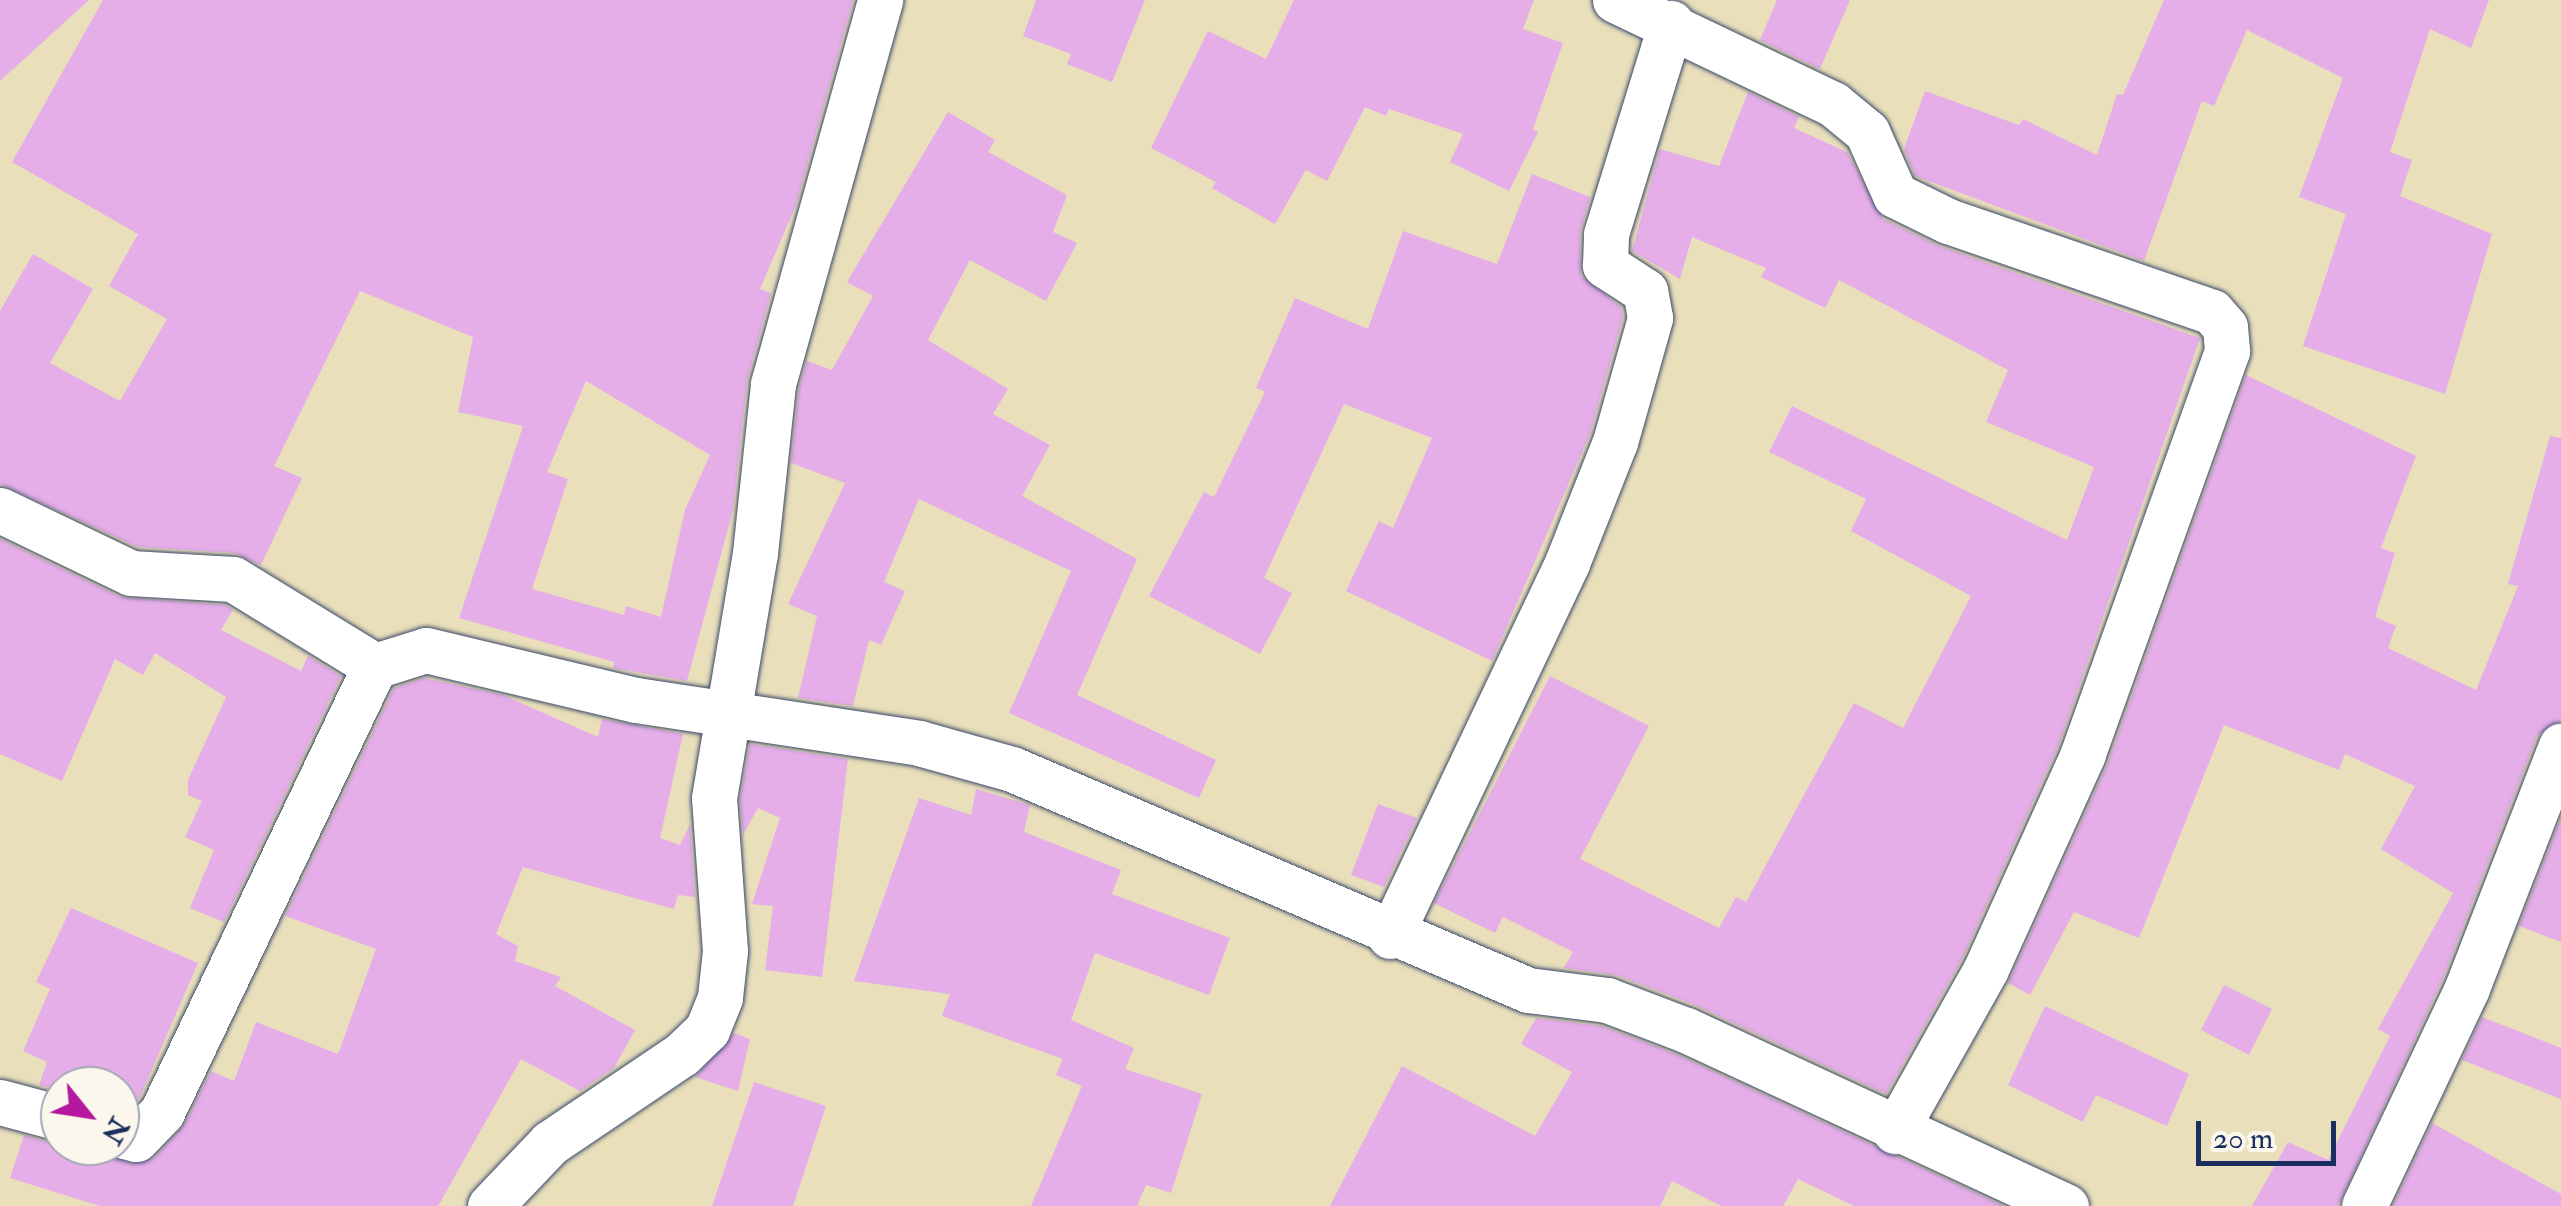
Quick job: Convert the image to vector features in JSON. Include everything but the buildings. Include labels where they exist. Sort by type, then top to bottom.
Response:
[{"type":"street","points":[[490,1206],[550,1143],[682,1054],[707,1030],[720,997],[725,951],[714,798],[730,709],[772,384],[880,0]]},
{"type":"street","points":[[1615,0],[1671,23],[1833,104],[1867,132],[1895,195],[1948,220],[2212,312],[2225,327],[2227,351],[2083,754],[1986,969],[1895,1131]]},
{"type":"street","points":[[1390,936],[1519,668],[1615,442],[1650,318],[1646,291],[1605,265],[1606,234],[1671,23]]},
{"type":"street","points":[[0,510],[131,573],[232,580],[375,666]]},
{"type":"street","points":[[140,1135],[162,1112],[375,666],[426,650],[636,700],[730,709],[919,743],[1012,769],[1136,818],[1390,936],[1528,990],[1606,1000],[1686,1030],[1895,1131],[2066,1206]]},
{"type":"street","points":[[2364,1206],[2466,988],[2561,746]]},
{"type":"street","points":[[0,1102],[40,1113]]}]
